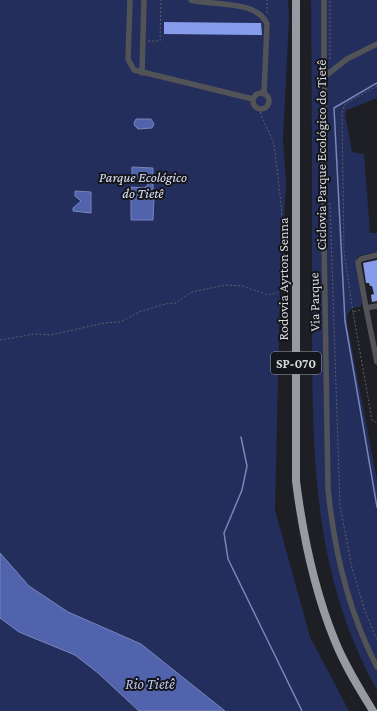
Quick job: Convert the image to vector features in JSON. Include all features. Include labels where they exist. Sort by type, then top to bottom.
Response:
[{"type":"highway","name":"Rodovia Ayrton Senna","points":[[296,0],[296,481],[301,522],[320,603],[335,642],[355,682],[373,711]]},
{"type":"street","points":[[130,0],[128,59],[134,70],[253,99]]},
{"type":"street","points":[[142,72],[144,0]]},
{"type":"street","points":[[191,0],[252,7],[264,16],[267,24],[264,94],[268,97],[269,103],[266,108],[260,110],[253,104],[253,99],[255,95],[264,94]]},
{"type":"street","name":"Via Parque","points":[[324,0],[328,488],[331,519],[346,591],[357,622],[377,667]]},
{"type":"street","points":[[324,76],[347,59],[377,44]]},
{"type":"street","points":[[377,255],[360,260],[359,266],[377,362]]},
{"type":"street","points":[[366,308],[377,306]]},
{"type":"path","points":[[143,41],[160,41],[161,0]]},
{"type":"path","points":[[267,0],[267,24]]},
{"type":"path","name":"Ciclovia Parque Ecológico do Tietê","points":[[329,72],[331,44],[330,0]]},
{"type":"path","points":[[377,86],[345,104],[342,112],[344,252],[372,420],[377,423]]},
{"type":"path","points":[[0,340],[35,334],[51,335],[104,322],[120,322],[139,312],[165,304],[176,303],[192,292],[226,285],[242,286],[268,295],[277,293],[281,286],[283,263],[283,218],[274,145],[272,136],[261,117],[260,110]]},
{"type":"path","name":"Ciclovia Parque Ecológico do Tietê","points":[[330,200],[340,506],[352,568],[365,611],[377,640]]},
{"type":"path","points":[[353,312],[366,308]]},
{"type":"green space","name":"Parque Ecológico do Tietê","points":[[0,0],[288,0],[289,18],[283,140],[286,184],[280,290],[275,510],[310,637],[349,711],[0,711]]},
{"type":"green space","points":[[311,0],[377,0],[377,98],[347,110],[345,114],[352,152],[364,154],[370,233],[377,233],[377,252],[358,256],[356,260],[362,303],[360,307],[352,308],[347,315],[347,324],[377,480],[377,690],[354,641],[337,592],[325,542],[318,491],[312,388]]},
{"type":"water","points":[[136,119],[151,119],[154,124],[152,128],[138,129],[134,123]]},
{"type":"water","points":[[132,167],[153,168],[153,189],[147,191],[146,196],[154,198],[153,220],[131,220],[131,187],[144,188],[148,185],[148,181],[145,178],[132,178]]},
{"type":"water","points":[[75,191],[91,192],[91,213],[73,211],[73,208],[81,201],[75,196]]},
{"type":"water","name":"Rio Tietê","points":[[0,553],[29,586],[68,612],[141,644],[225,711],[139,711],[98,673],[75,655],[19,632],[0,618]]},
{"type":"building","points":[[164,22],[261,23],[262,35],[164,34]]},
{"type":"building","points":[[377,260],[377,301],[372,302],[371,295],[374,294],[372,286],[370,286],[369,283],[366,283],[363,263]]},
{"type":"waterway","points":[[377,83],[334,108],[345,321],[377,507]]},
{"type":"waterway","points":[[241,437],[247,466],[242,490],[224,533],[228,559],[302,711]]}]
